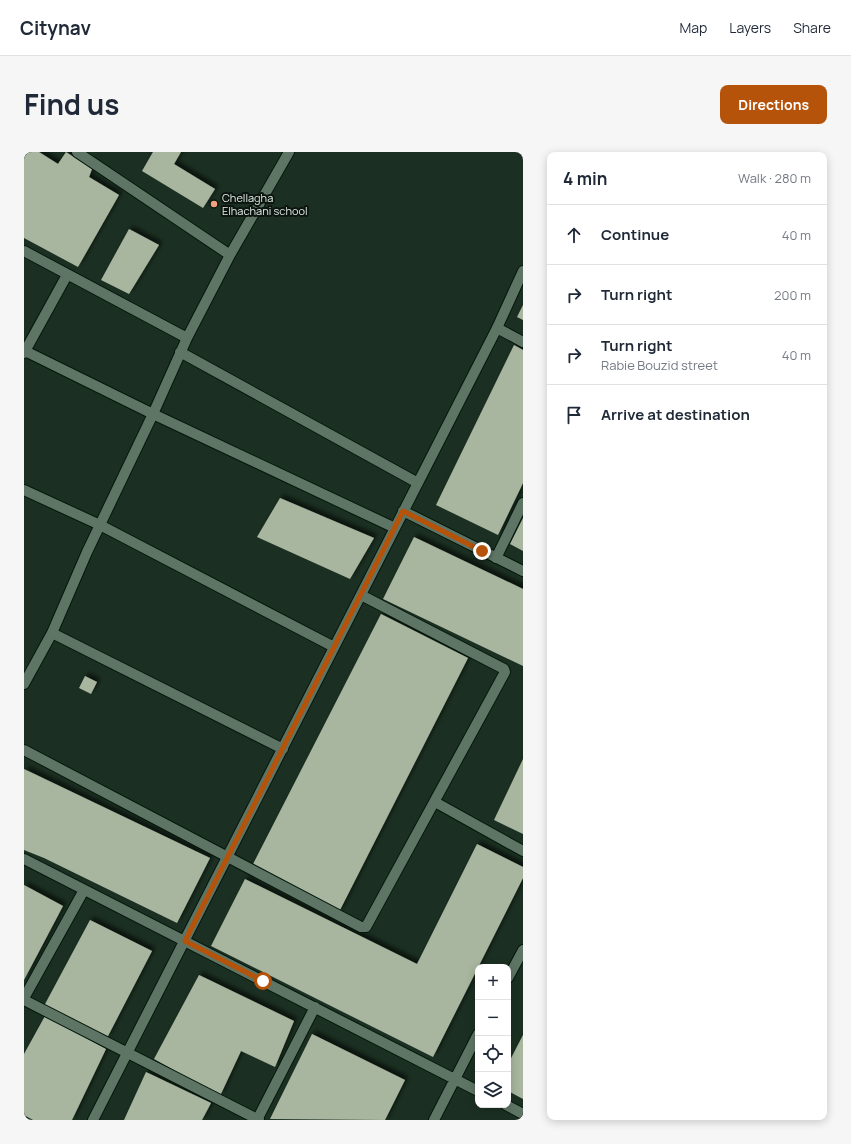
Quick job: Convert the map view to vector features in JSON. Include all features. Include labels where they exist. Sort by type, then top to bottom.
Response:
[{"type":"street","points":[[77,152],[230,255]]},
{"type":"street","points":[[24,684],[52,633],[180,352],[230,255],[289,152]]},
{"type":"street","points":[[24,251],[187,338]]},
{"type":"street","points":[[93,1120],[497,328],[523,270]]},
{"type":"street","points":[[67,275],[24,352],[395,528]]},
{"type":"street","points":[[497,328],[523,342]]},
{"type":"street","points":[[180,352],[418,483]]},
{"type":"street","points":[[24,490],[100,525],[334,647]]},
{"type":"street","points":[[496,558],[523,503]]},
{"type":"street","points":[[403,511],[523,571]]},
{"type":"street","points":[[24,750],[227,858],[365,928],[368,926],[505,670],[361,595]]},
{"type":"street","points":[[52,633],[283,749]]},
{"type":"street","points":[[435,802],[523,851]]},
{"type":"street","points":[[24,859],[475,1090]]},
{"type":"street","points":[[84,890],[24,999],[258,1120],[315,1007]]},
{"type":"street","points":[[511,972],[523,950]]},
{"type":"street","points":[[434,1120],[477,1036]]},
{"type":"street","points":[[511,1108],[523,1114]]},
{"type":"building","points":[[28,152],[39,152],[58,164],[66,152],[92,169],[89,177],[119,195],[78,267],[24,238],[24,158]]},
{"type":"building","points":[[153,152],[181,152],[174,164],[215,189],[203,208],[142,171]]},
{"type":"building","points":[[129,229],[159,245],[129,294],[101,280]]},
{"type":"building","points":[[523,305],[523,320],[517,317]]},
{"type":"building","points":[[514,345],[523,350],[523,483],[498,535],[436,505]]},
{"type":"building","points":[[280,498],[374,538],[350,579],[257,537]]},
{"type":"building","points":[[523,518],[523,551],[510,544]]},
{"type":"building","points":[[414,537],[523,589],[523,666],[383,599]]},
{"type":"building","points":[[381,614],[468,658],[339,912],[251,868]]},
{"type":"building","points":[[85,676],[97,682],[91,694],[79,688]]},
{"type":"building","points":[[523,759],[523,834],[494,820]]},
{"type":"building","points":[[24,769],[210,858],[177,923],[44,858],[24,850]]},
{"type":"building","points":[[477,844],[523,867],[523,878],[480,964],[475,964],[475,973],[433,1057],[211,946],[245,879],[417,964]]},
{"type":"building","points":[[24,885],[63,906],[24,980]]},
{"type":"building","points":[[90,920],[152,951],[107,1038],[44,1006]]},
{"type":"building","points":[[199,975],[294,1021],[275,1067],[241,1051],[220,1096],[154,1059]]},
{"type":"building","points":[[45,1016],[106,1049],[72,1120],[33,1120],[24,1115],[24,1054]]},
{"type":"building","points":[[312,1034],[405,1080],[385,1120],[270,1119]]},
{"type":"building","points":[[523,1035],[523,1099],[511,1093],[511,1058]]},
{"type":"building","points":[[146,1072],[211,1103],[202,1120],[124,1120]]},
{"type":"place","name":"Chellagha Elhachani school","points":[[214,204]]},
{"type":"route","points":[[263,981],[185,941],[403,511],[482,551]]}]
